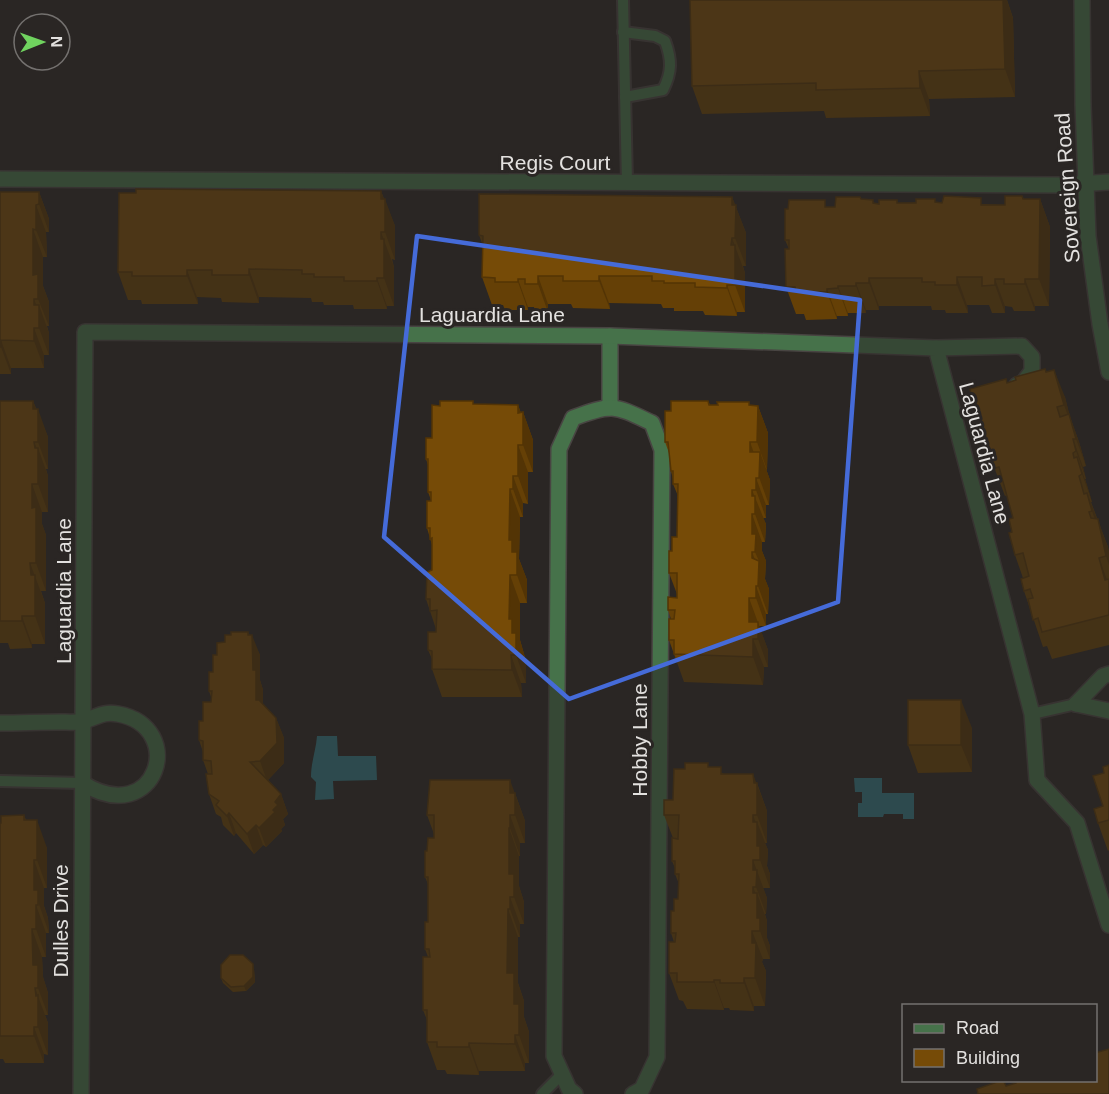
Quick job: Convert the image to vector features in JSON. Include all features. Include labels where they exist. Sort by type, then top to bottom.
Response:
[{"type":"street","name":"Sovereign Road","points":[[1082,0],[1088,236],[1109,372]]},
{"type":"street","name":"Regis Court","points":[[0,180],[1109,183]]},
{"type":"street","name":"Laguardia Lane","points":[[83,747],[85,332],[610,336],[936,348],[957,407],[1032,714]]},
{"type":"street","points":[[575,1094],[569,1089],[554,1056],[558,449],[573,418],[602,408],[610,408],[610,336]]},
{"type":"street","points":[[936,348],[1022,346],[1032,357],[1032,371],[1023,383],[1002,391]]},
{"type":"street","name":"Hobby Lane","points":[[610,408],[619,408],[651,423],[662,450],[657,1057],[642,1089],[633,1094]]},
{"type":"street","points":[[1076,704],[1103,676],[1109,674]]},
{"type":"street","points":[[1076,704],[1109,711]]},
{"type":"street","points":[[0,723],[83,721],[98,714],[115,714],[135,718],[150,730],[156,746],[157,760],[154,776],[143,789],[129,795],[114,796],[97,792],[82,783]]},
{"type":"street","points":[[1032,714],[1037,780],[1077,823],[1109,926]]},
{"type":"street","name":"Dulles Drive","points":[[81,1094],[83,747]]},
{"type":"lane","points":[[622,0],[627,183]]},
{"type":"lane","points":[[623,32],[655,36],[665,41],[671,58],[670,77],[663,90],[625,97]]},
{"type":"lane","points":[[1032,714],[1076,704]]},
{"type":"lane","points":[[0,781],[82,783]]},
{"type":"lane","points":[[542,1094],[562,1074]]},
{"type":"highlighted area","points":[[417,236],[860,300],[838,602],[569,699],[384,537]]},
{"type":"water","points":[[317,736],[337,736],[338,756],[376,756],[377,780],[333,781],[334,799],[315,800],[316,782],[311,777]]},
{"type":"water","points":[[854,778],[882,778],[882,793],[914,793],[914,819],[903,819],[903,814],[858,817],[858,803],[862,803],[862,792],[855,792]]},
{"type":"building","points":[[690,0],[1003,0],[1005,69],[919,71],[920,88],[816,90],[816,83],[692,86]]},
{"type":"building","points":[[136,189],[381,191],[381,199],[385,199],[385,232],[381,232],[381,239],[384,239],[384,278],[377,278],[377,281],[344,281],[344,277],[314,277],[314,274],[302,274],[302,270],[249,269],[249,275],[212,275],[212,270],[187,270],[187,276],[132,276],[132,272],[118,272],[119,193],[136,193]]},
{"type":"building","points":[[0,192],[39,192],[39,204],[36,205],[36,230],[33,229],[33,275],[38,274],[38,299],[34,299],[34,305],[39,305],[39,328],[34,328],[34,341],[1,340],[1,347],[0,347]]},
{"type":"building","points":[[479,194],[732,197],[732,205],[736,205],[735,238],[732,238],[731,245],[735,245],[735,285],[727,285],[727,288],[695,287],[695,283],[652,281],[652,276],[599,276],[599,281],[563,281],[563,276],[538,276],[538,284],[525,284],[525,279],[518,279],[518,282],[495,282],[495,278],[482,277],[483,236],[479,235]]},
{"type":"building","points":[[944,196],[981,198],[981,205],[1005,205],[1005,196],[1040,199],[1039,279],[1025,279],[1025,284],[1004,284],[1004,279],[995,279],[995,285],[982,286],[982,277],[957,277],[957,285],[935,285],[935,282],[922,282],[922,278],[869,278],[869,283],[838,286],[838,288],[827,289],[827,292],[796,292],[795,287],[786,287],[785,249],[789,249],[789,240],[785,240],[785,209],[788,209],[789,200],[825,200],[825,207],[835,207],[836,197],[860,197],[879,204],[879,200],[916,203],[916,199],[935,199],[935,202],[942,203]]},
{"type":"building","points":[[1045,369],[1046,372],[1054,370],[1064,405],[1057,407],[1060,417],[1069,414],[1076,439],[1073,439],[1076,451],[1073,453],[1074,458],[1077,457],[1082,474],[1079,476],[1084,494],[1087,493],[1092,511],[1089,512],[1091,518],[1098,519],[1106,556],[1099,558],[1105,580],[1109,579],[1109,615],[1042,632],[1038,618],[1033,620],[1028,599],[1033,598],[1030,589],[1024,591],[1021,579],[1029,576],[1023,553],[1015,555],[1009,533],[1012,532],[1009,519],[1013,518],[999,467],[995,468],[984,439],[981,440],[978,429],[975,430],[967,400],[972,398],[970,389],[1006,379],[1007,383],[1016,380],[1015,377]]},
{"type":"building","points":[[0,401],[33,401],[33,409],[38,409],[38,442],[34,442],[35,448],[38,448],[38,484],[32,484],[32,508],[36,507],[36,563],[30,563],[31,575],[35,575],[35,616],[22,616],[22,621],[0,621]]},
{"type":"building","points":[[440,401],[518,405],[518,413],[523,412],[523,445],[518,445],[518,476],[513,476],[513,489],[510,489],[509,540],[512,540],[512,552],[517,552],[517,575],[510,575],[509,619],[512,619],[512,633],[516,633],[516,655],[511,655],[512,670],[432,669],[432,651],[428,650],[428,632],[436,632],[437,610],[430,611],[430,599],[426,599],[427,572],[432,570],[432,538],[430,539],[430,528],[427,528],[427,501],[431,501],[431,492],[428,492],[426,438],[432,438],[432,405],[440,406]]},
{"type":"building","points":[[671,401],[708,401],[709,405],[718,405],[717,402],[749,402],[749,405],[758,406],[757,442],[750,442],[750,452],[760,452],[759,478],[756,478],[756,490],[752,490],[752,496],[755,496],[755,514],[752,514],[752,534],[756,534],[755,552],[752,552],[752,558],[759,561],[756,598],[749,598],[749,622],[758,622],[758,639],[753,639],[753,657],[674,654],[674,640],[669,640],[669,619],[674,619],[675,610],[668,610],[668,597],[677,598],[677,573],[669,573],[669,551],[672,551],[672,537],[677,537],[678,484],[673,484],[668,442],[665,442],[665,411],[671,411]]},
{"type":"building","points":[[231,632],[248,632],[248,635],[252,635],[253,670],[256,670],[256,700],[259,700],[276,718],[277,743],[260,761],[250,762],[281,794],[275,802],[278,805],[273,810],[275,812],[259,828],[256,825],[247,834],[229,813],[227,816],[216,805],[219,801],[209,794],[206,774],[212,774],[211,761],[203,760],[203,741],[199,740],[199,721],[203,721],[203,702],[211,702],[209,672],[213,672],[213,655],[217,655],[217,643],[225,642],[225,635],[231,635]]},
{"type":"building","points":[[908,700],[961,700],[961,745],[908,745]]},
{"type":"building","points":[[685,763],[708,763],[708,767],[721,767],[721,774],[753,774],[754,783],[757,783],[757,815],[753,815],[753,822],[757,822],[757,846],[760,846],[760,860],[753,860],[753,870],[757,870],[756,887],[753,887],[753,893],[757,893],[757,918],[760,918],[760,931],[752,931],[752,943],[756,943],[755,978],[744,978],[744,983],[720,983],[720,980],[677,982],[677,973],[669,973],[669,942],[675,942],[676,933],[671,933],[671,911],[674,911],[674,899],[678,899],[679,874],[675,874],[675,861],[672,861],[672,838],[678,839],[679,815],[664,815],[664,800],[673,800],[674,769],[685,769]]},
{"type":"building","points":[[1109,765],[1109,820],[1098,823],[1094,809],[1103,806],[1093,776],[1104,773],[1103,767]]},
{"type":"building","points":[[430,780],[510,780],[510,793],[515,793],[515,815],[510,815],[509,828],[509,874],[514,874],[514,897],[510,897],[510,909],[508,909],[507,973],[514,973],[514,1004],[519,1004],[519,1035],[515,1035],[515,1044],[469,1043],[469,1047],[437,1047],[437,1042],[427,1042],[427,1010],[423,1010],[423,957],[430,957],[429,949],[425,949],[425,922],[428,922],[428,877],[425,877],[425,851],[427,851],[428,838],[434,838],[434,815],[427,815]]},
{"type":"building","points":[[24,815],[24,820],[37,820],[34,890],[38,890],[38,905],[36,905],[36,929],[32,929],[33,965],[38,965],[38,988],[35,988],[36,996],[38,995],[38,1027],[34,1027],[34,1036],[0,1036],[0,823],[1,816]]},
{"type":"building","points":[[230,955],[243,955],[253,964],[253,977],[244,986],[231,987],[221,978],[221,965]]},
{"type":"building","points":[[1109,1049],[1109,1094],[978,1094],[977,1089],[997,1082],[1004,1082],[1006,1086],[1016,1082],[1097,1082],[1097,1052]]}]
